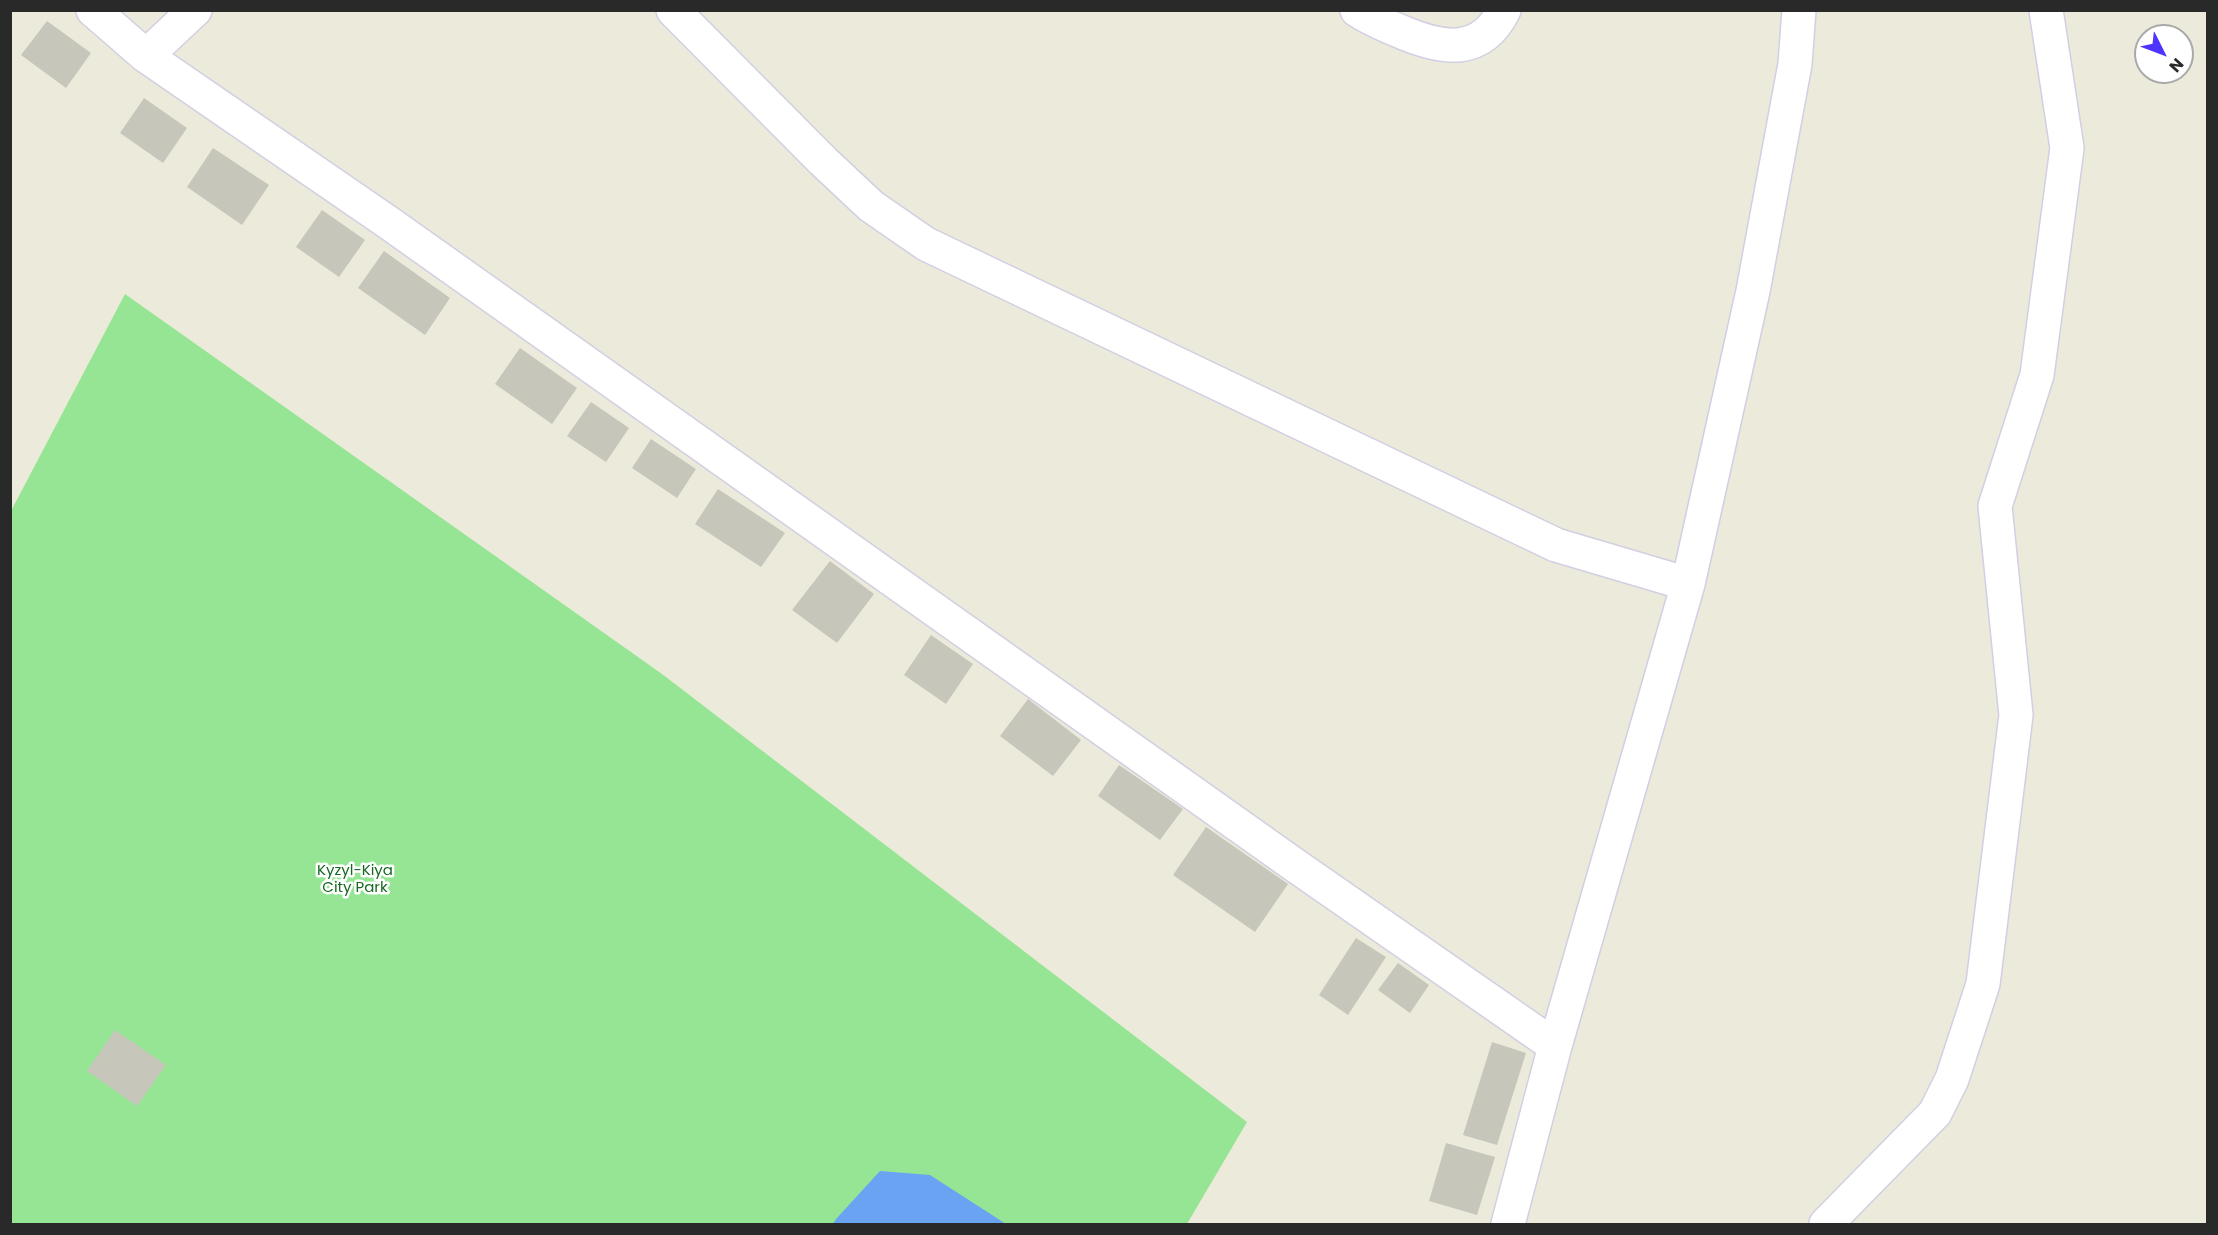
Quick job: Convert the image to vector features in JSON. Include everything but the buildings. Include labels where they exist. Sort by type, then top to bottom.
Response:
[{"type":"street","points":[[93,10],[146,56],[389,223],[1296,866],[1555,1046]]},
{"type":"street","points":[[146,56],[195,10]]},
{"type":"street","points":[[673,10],[871,206],[926,244],[1556,545],[1688,584]]},
{"type":"street","points":[[1357,10],[1370,19],[1428,43],[1454,46],[1479,40],[1498,23],[1504,10]]},
{"type":"street","points":[[1508,1224],[1555,1046],[1688,584],[1753,291],[1795,64],[1798,10]]},
{"type":"street","points":[[1826,1224],[1935,1113],[1952,1079],[1983,984],[2016,715],[1995,506],[2037,375],[2067,148],[2046,10]]},
{"type":"green space","name":"Kyzyl-Kiya City Park","points":[[125,294],[662,674],[1247,1122],[1187,1224],[11,1224],[11,511]]},
{"type":"water","points":[[880,1171],[930,1175],[1006,1224],[833,1224]]}]
